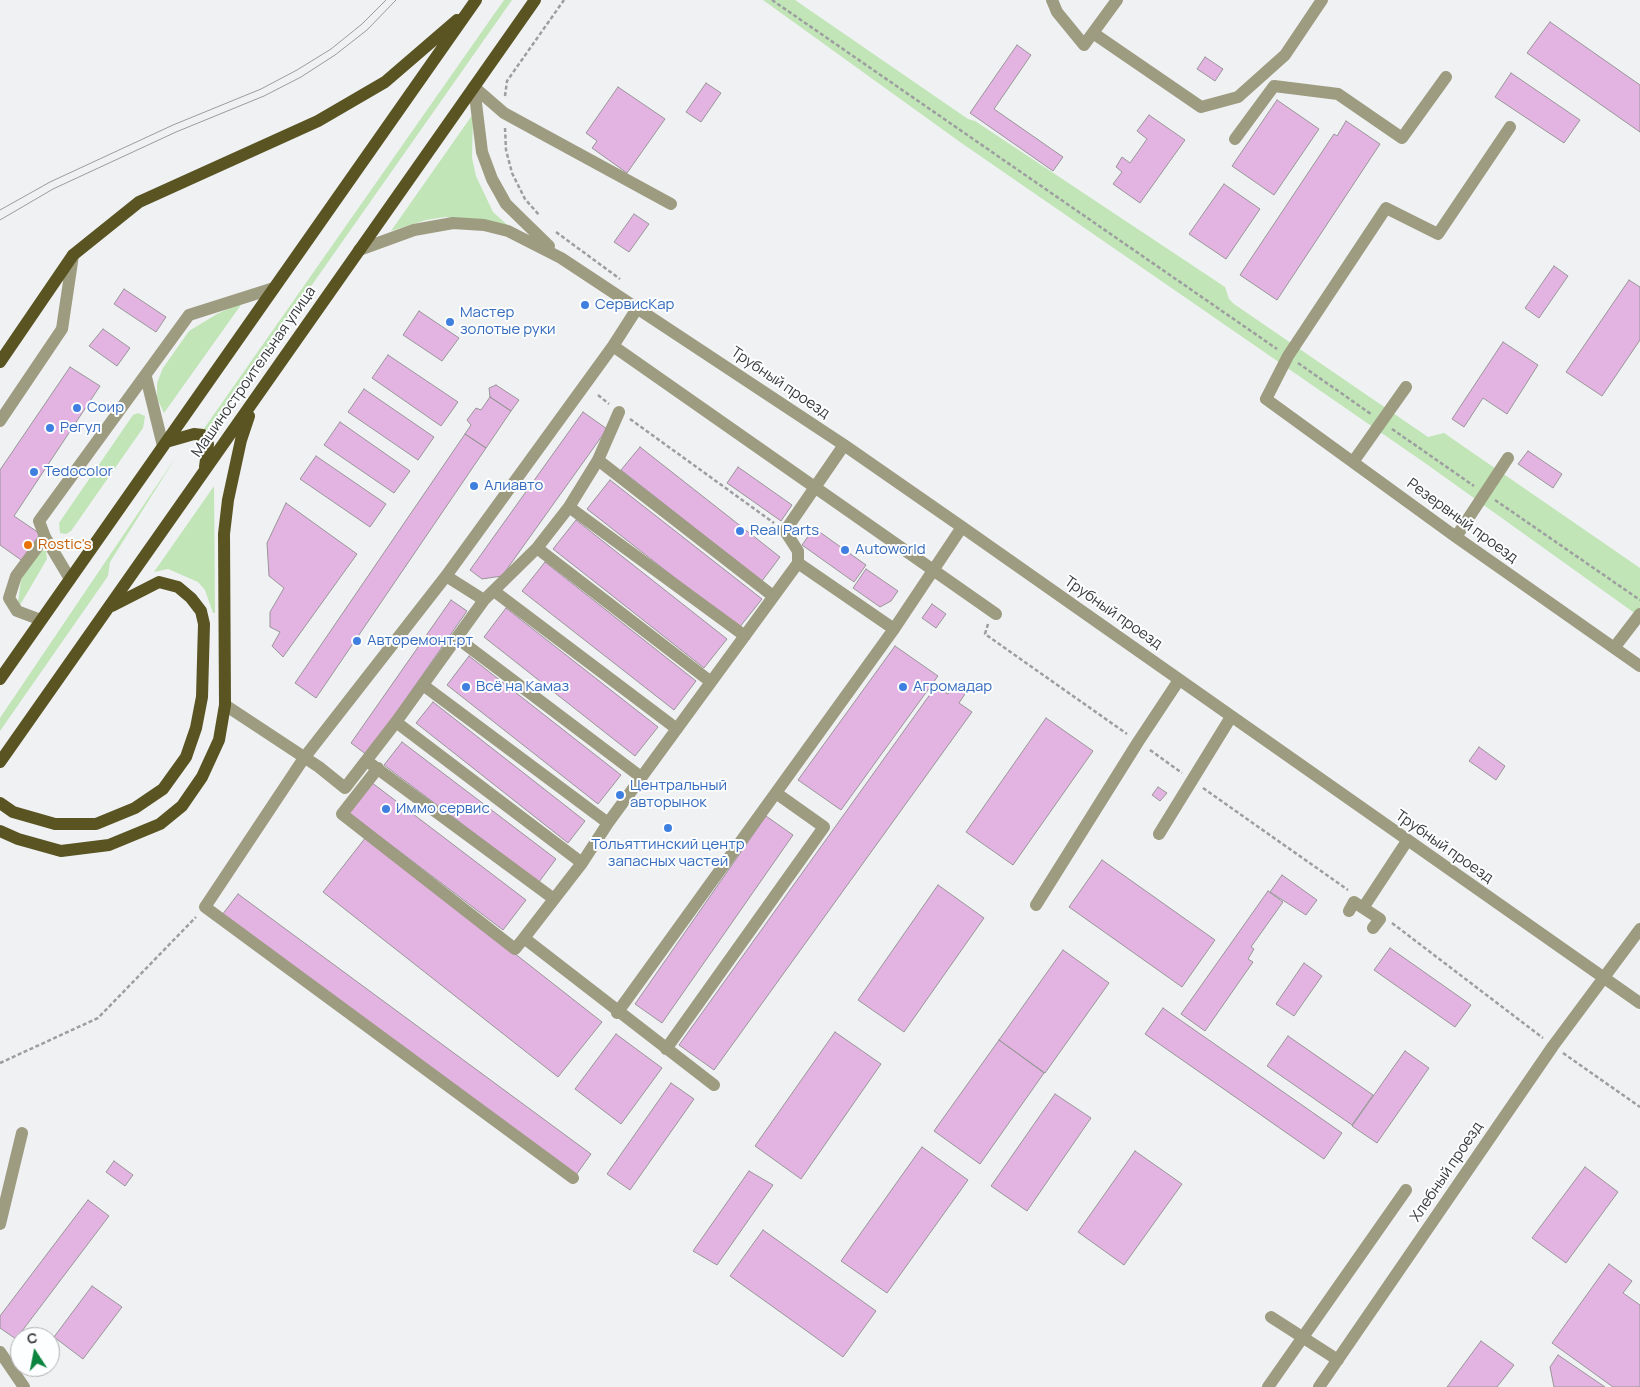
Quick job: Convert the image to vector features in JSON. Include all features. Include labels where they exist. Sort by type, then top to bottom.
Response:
[{"type":"main road","name":"Машиностроительная улица","points":[[0,762],[535,0]]},
{"type":"main road","points":[[0,362],[73,255],[139,202],[318,121],[385,82],[473,4]]},
{"type":"main road","points":[[0,679],[473,4]]},
{"type":"main road","points":[[0,831],[18,839],[62,851],[109,845],[160,824],[182,806],[202,778],[219,740],[225,705],[224,534],[228,500],[240,440],[254,401]]},
{"type":"main road","points":[[165,444],[194,434],[203,435],[208,444],[205,470]]},
{"type":"main road","points":[[0,803],[13,812],[55,824],[96,824],[135,808],[163,789],[186,757],[196,728],[202,697],[204,624],[201,611],[191,598],[178,587],[159,582],[108,609]]},
{"type":"street","points":[[1052,0],[1057,12],[1084,45],[1117,0]]},
{"type":"street","points":[[1093,33],[1201,107],[1238,97],[1285,55],[1322,0]]},
{"type":"street","points":[[1235,139],[1274,86],[1338,94],[1402,138],[1446,76]]},
{"type":"street","points":[[474,87],[504,113],[671,204]]},
{"type":"street","points":[[474,87],[482,152],[492,179],[506,204],[562,258]]},
{"type":"street","points":[[1288,356],[1386,208],[1438,234],[1510,127]]},
{"type":"street","points":[[359,250],[414,230],[453,223],[484,225],[508,231],[562,258]]},
{"type":"street","points":[[0,421],[62,329],[73,255]]},
{"type":"street","name":"Трубный проезд","points":[[562,258],[844,445],[1640,1003]]},
{"type":"street","points":[[70,579],[45,537],[39,521],[189,315],[274,288]]},
{"type":"street","points":[[573,1178],[206,907],[304,758],[446,576],[613,346],[638,307]]},
{"type":"street","points":[[613,346],[993,612]]},
{"type":"street","name":"Резервный проезд","points":[[1288,356],[1266,399],[1456,537],[1640,666]]},
{"type":"street","points":[[146,376],[165,444]]},
{"type":"street","points":[[1353,462],[1406,387]]},
{"type":"street","points":[[225,705],[345,788],[423,686],[489,595],[537,548],[569,507],[598,460],[619,412]]},
{"type":"street","points":[[378,768],[342,814],[515,949],[582,863],[608,823],[798,563],[798,551],[785,531],[844,445]]},
{"type":"street","points":[[1456,537],[1508,458]]},
{"type":"street","points":[[598,460],[773,596]]},
{"type":"street","points":[[569,507],[745,636]]},
{"type":"street","points":[[618,1013],[894,629],[962,527]]},
{"type":"street","points":[[41,620],[17,611],[9,598],[16,576],[45,537]]},
{"type":"street","points":[[537,548],[711,682]]},
{"type":"street","points":[[798,563],[894,629]]},
{"type":"street","points":[[446,576],[489,595],[677,729]]},
{"type":"street","points":[[1614,648],[1640,614]]},
{"type":"street","points":[[457,638],[642,777]]},
{"type":"street","points":[[1036,905],[1138,742],[1180,680]]},
{"type":"street","points":[[423,686],[608,823]]},
{"type":"street","points":[[1159,834],[1231,717]]},
{"type":"street","points":[[396,722],[582,863]]},
{"type":"street","points":[[366,760],[554,899]]},
{"type":"street","points":[[666,1048],[824,827],[776,793]]},
{"type":"street","points":[[1365,906],[1407,841]]},
{"type":"street","points":[[1348,911],[1354,902],[1365,906],[1380,919],[1374,928]]},
{"type":"street","name":"Хлебный проезд","points":[[1319,1387],[1553,1046],[1605,979],[1640,929]]},
{"type":"street","points":[[524,938],[618,1013],[714,1085]]},
{"type":"street","points":[[0,1224],[22,1134]]},
{"type":"street","points":[[1268,1387],[1406,1190]]},
{"type":"street","points":[[1271,1317],[1338,1360]]},
{"type":"street","points":[[0,1352],[24,1387]]},
{"type":"path","points":[[545,221],[524,199],[512,174],[506,150],[504,113],[507,81],[564,0]]},
{"type":"path","points":[[772,0],[1640,600]]},
{"type":"path","points":[[552,228],[624,281]]},
{"type":"path","points":[[598,395],[785,531]]},
{"type":"path","points":[[993,612],[985,634],[1192,780],[1365,906]]},
{"type":"path","points":[[0,1063],[98,1018],[206,907]]},
{"type":"path","points":[[1390,921],[1553,1046],[1640,1107]]},
{"type":"green space","points":[[504,0],[512,0],[208,433],[203,430]]},
{"type":"green space","points":[[763,0],[795,0],[968,119],[975,121],[1225,287],[1229,299],[1234,304],[1428,437],[1444,433],[1640,568],[1640,617],[1425,463],[960,142]]},
{"type":"green space","points":[[473,114],[472,158],[476,176],[493,212],[514,231],[462,218],[445,217],[426,220],[391,231]]},
{"type":"green space","points":[[243,302],[164,413],[157,398],[157,383],[163,368],[189,331],[217,314]]},
{"type":"green space","points":[[138,413],[145,416],[143,428],[71,531],[66,534],[60,533],[59,523],[133,415]]},
{"type":"green space","points":[[176,457],[110,562],[108,576],[0,731],[0,718]]},
{"type":"green space","points":[[214,486],[215,613],[213,613],[205,590],[198,582],[168,569],[154,572]]},
{"type":"green space","points":[[40,550],[46,551],[47,559],[20,605],[18,601],[22,574]]},
{"type":"building","points":[[1550,22],[1640,85],[1640,132],[1527,53]]},
{"type":"building","points":[[1017,45],[1031,55],[994,109],[1063,157],[1053,171],[970,113]]},
{"type":"building","points":[[1205,57],[1223,69],[1215,81],[1197,69]]},
{"type":"building","points":[[1511,73],[1580,120],[1564,143],[1495,97]]},
{"type":"building","points":[[706,83],[721,93],[701,122],[686,112]]},
{"type":"building","points":[[618,87],[665,119],[627,173],[592,148],[597,141],[586,133]]},
{"type":"building","points":[[1277,100],[1319,129],[1274,195],[1232,166]]},
{"type":"building","points":[[1149,115],[1185,140],[1140,203],[1113,184],[1122,172],[1116,167],[1122,157],[1130,163],[1147,139],[1137,131]]},
{"type":"building","points":[[1346,121],[1380,144],[1277,300],[1240,275],[1334,134],[1337,136]]},
{"type":"building","points":[[1224,184],[1260,209],[1226,259],[1189,234]]},
{"type":"building","points":[[634,214],[649,224],[629,252],[614,242]]},
{"type":"building","points":[[1554,266],[1568,276],[1539,318],[1525,308]]},
{"type":"building","points":[[1629,280],[1640,287],[1640,340],[1602,396],[1566,372]]},
{"type":"building","points":[[124,289],[166,317],[156,332],[114,304]]},
{"type":"building","points":[[419,311],[459,338],[442,361],[403,335]]},
{"type":"building","points":[[103,329],[130,348],[117,366],[89,346]]},
{"type":"building","points":[[1503,342],[1538,365],[1507,414],[1483,398],[1464,427],[1452,419]]},
{"type":"building","points":[[388,355],[458,402],[441,426],[372,378]]},
{"type":"building","name":"Регул","points":[[70,367],[100,386],[14,516],[42,535],[24,562],[0,545],[0,470]]},
{"type":"building","points":[[496,385],[519,400],[511,411],[490,397],[489,388]]},
{"type":"building","points":[[364,389],[434,437],[418,460],[348,412]]},
{"type":"building","points":[[490,397],[511,411],[486,448],[465,434],[471,425],[467,420],[476,408],[481,410]]},
{"type":"building","points":[[583,412],[607,429],[502,576],[482,579],[470,570]]},
{"type":"building","points":[[340,422],[410,471],[394,493],[324,445]]},
{"type":"building","points":[[465,434],[486,448],[316,698],[295,683]]},
{"type":"building","points":[[640,447],[780,557],[762,581],[621,470]]},
{"type":"building","points":[[1528,451],[1562,474],[1553,488],[1518,464]]},
{"type":"building","points":[[316,456],[386,504],[370,527],[300,479]]},
{"type":"building","points":[[738,467],[792,505],[781,521],[727,483]]},
{"type":"building","points":[[610,480],[762,599],[739,628],[587,509]]},
{"type":"building","points":[[286,503],[357,554],[283,657],[272,646],[280,632],[270,627],[270,612],[284,588],[269,576],[267,543]]},
{"type":"building","points":[[576,520],[727,639],[704,668],[553,549]]},
{"type":"building","points":[[814,528],[866,565],[854,582],[802,545]]},
{"type":"building","points":[[545,562],[696,681],[674,710],[522,591]]},
{"type":"building","points":[[866,569],[898,591],[891,601],[880,607],[853,588]]},
{"type":"building","points":[[451,600],[467,611],[367,755],[351,743]]},
{"type":"building","points":[[932,604],[946,614],[936,628],[922,618]]},
{"type":"building","points":[[506,608],[658,727],[635,756],[484,637]]},
{"type":"building","points":[[895,646],[938,676],[841,810],[798,780]]},
{"type":"building","points":[[469,656],[621,775],[598,804],[447,685]]},
{"type":"building","points":[[956,683],[967,691],[959,703],[972,712],[714,1070],[679,1045],[936,686],[948,694]]},
{"type":"building","points":[[433,702],[585,821],[568,843],[416,723]]},
{"type":"building","points":[[1046,718],[1093,751],[1013,865],[966,832]]},
{"type":"building","points":[[402,742],[556,859],[539,882],[384,765]]},
{"type":"building","points":[[1479,747],[1505,766],[1496,780],[1469,761]]},
{"type":"building","points":[[371,782],[526,900],[503,930],[349,813]]},
{"type":"building","points":[[1158,787],[1167,793],[1160,801],[1152,795]]},
{"type":"building","points":[[766,816],[793,835],[662,1023],[635,1004]]},
{"type":"building","points":[[366,837],[602,1022],[558,1077],[323,892]]},
{"type":"building","points":[[1102,860],[1215,940],[1182,987],[1069,907]]},
{"type":"building","points":[[1282,875],[1317,900],[1306,915],[1270,892]]},
{"type":"building","points":[[938,885],[984,918],[904,1032],[858,1000]]},
{"type":"building","points":[[1268,891],[1283,902],[1251,947],[1254,949],[1248,959],[1253,962],[1205,1031],[1181,1014]]},
{"type":"building","points":[[238,894],[591,1154],[576,1175],[222,915]]},
{"type":"building","points":[[1390,948],[1471,1005],[1455,1027],[1374,970]]},
{"type":"building","points":[[1063,950],[1109,983],[1045,1073],[999,1040]]},
{"type":"building","points":[[1304,963],[1322,976],[1294,1016],[1276,1004]]},
{"type":"building","points":[[1163,1008],[1342,1133],[1324,1159],[1145,1034]]},
{"type":"building","points":[[835,1032],[881,1064],[801,1179],[755,1146]]},
{"type":"building","points":[[616,1034],[662,1068],[621,1124],[575,1089]]},
{"type":"building","points":[[1288,1036],[1373,1095],[1352,1125],[1267,1066]]},
{"type":"building","points":[[999,1040],[1044,1073],[980,1164],[934,1131]]},
{"type":"building","points":[[1405,1051],[1429,1068],[1377,1143],[1352,1126]]},
{"type":"building","points":[[671,1083],[694,1099],[630,1190],[607,1174]]},
{"type":"building","points":[[1055,1094],[1091,1118],[1027,1211],[991,1186]]},
{"type":"building","points":[[922,1147],[968,1180],[887,1293],[841,1261]]},
{"type":"building","points":[[1135,1151],[1182,1184],[1124,1265],[1078,1232]]},
{"type":"building","points":[[114,1161],[133,1175],[125,1186],[106,1172]]},
{"type":"building","points":[[1585,1167],[1618,1192],[1566,1263],[1532,1238]]},
{"type":"building","points":[[749,1171],[773,1185],[717,1265],[693,1251]]},
{"type":"building","points":[[88,1200],[109,1216],[25,1327],[10,1327],[10,1335],[0,1328],[0,1316]]},
{"type":"building","points":[[763,1230],[876,1311],[843,1357],[730,1276]]},
{"type":"building","points":[[1609,1264],[1632,1281],[1623,1293],[1640,1305],[1640,1387],[1613,1387],[1552,1343]]},
{"type":"building","points":[[92,1286],[122,1307],[83,1359],[60,1342],[60,1329]]},
{"type":"building","points":[[1481,1341],[1514,1365],[1497,1387],[1447,1387]]},
{"type":"building","points":[[1558,1355],[1605,1387],[1554,1387],[1550,1367]]},
{"type":"tram line","points":[[0,210],[50,182],[173,125],[261,89],[297,70],[331,49],[362,24],[386,0]]},
{"type":"tram line","points":[[0,220],[53,189],[176,132],[264,96],[301,77],[335,55],[367,30],[396,0]]},
{"type":"place","name":"СервисКар","points":[[585,305]]},
{"type":"place","name":"Мастер золотые руки","points":[[450,322]]},
{"type":"place","name":"Соир","points":[[77,408]]},
{"type":"place","name":"Регул","points":[[50,428]]},
{"type":"place","name":"Tedocolor","points":[[34,472]]},
{"type":"place","name":"Алиавто","points":[[474,486]]},
{"type":"place","name":"Real Parts","points":[[740,531]]},
{"type":"place","name":"Rostic's","points":[[28,545]]},
{"type":"place","name":"Autoworld","points":[[845,550]]},
{"type":"place","name":"Авторемонт.рт","points":[[357,641]]},
{"type":"place","name":"Всё на Камаз","points":[[466,687]]},
{"type":"place","name":"Агромадар","points":[[903,687]]},
{"type":"place","name":"Центральный авторынок","points":[[620,795]]},
{"type":"place","name":"Иммо сервис","points":[[386,809]]},
{"type":"place","name":"Тольяттинский центр запасных частей","points":[[668,828]]}]
